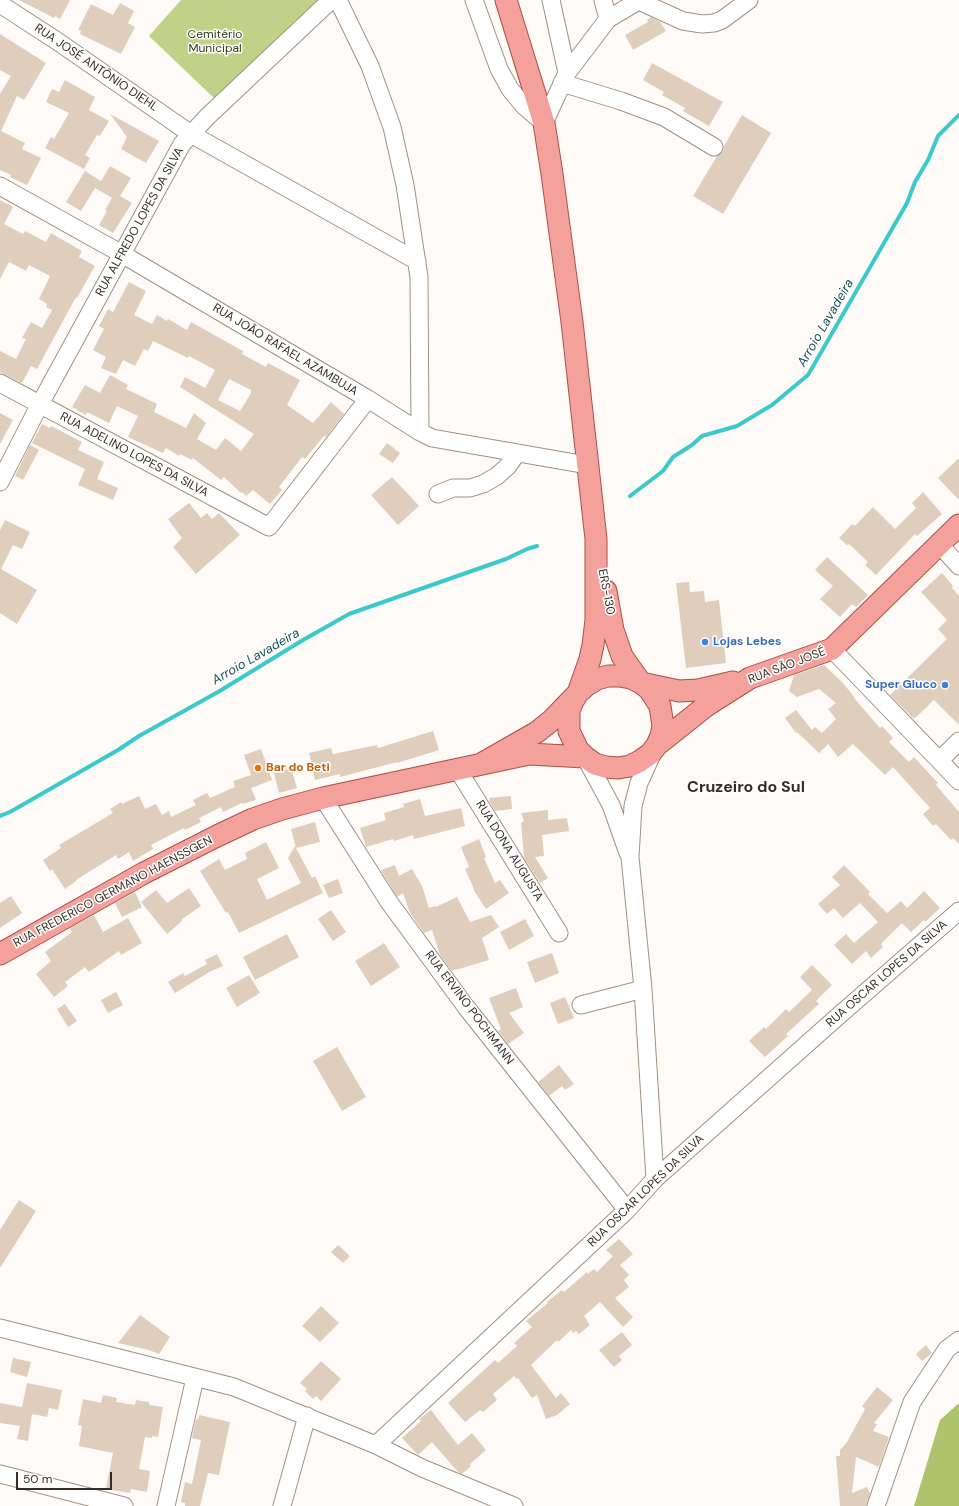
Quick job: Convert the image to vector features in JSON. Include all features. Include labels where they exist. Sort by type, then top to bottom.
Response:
[{"type":"main road","points":[[506,0],[544,123],[560,224],[596,540]]},
{"type":"main road","name":"RUA SÃO JOSÉ","points":[[657,745],[706,706],[750,678],[832,649],[959,525]]},
{"type":"main road","name":"ERS-130","points":[[596,540],[613,630],[622,656],[641,683]]},
{"type":"main road","name":"ERS-130","points":[[578,693],[590,659],[596,620],[596,540]]},
{"type":"main road","points":[[480,764],[537,732],[552,720],[578,693],[597,679],[608,676],[619,676],[631,678],[641,683],[679,691],[698,690],[750,678]]},
{"type":"main road","points":[[578,693],[569,711],[569,726],[573,741],[578,750],[595,764],[618,768],[630,766],[650,754],[657,745],[661,736],[663,726],[661,711],[655,697],[641,683]]},
{"type":"main road","points":[[480,764],[529,754],[585,757]]},
{"type":"main road","name":"RUA FREDERICO GERMANO HAENSSGEN","points":[[0,954],[144,873],[253,819],[282,809],[323,798],[458,770],[480,764]]},
{"type":"street","name":"RUA ALFREDO LOPES DA SILVA","points":[[0,482],[40,404],[182,144],[190,134],[331,0]]},
{"type":"street","points":[[338,0],[370,66],[392,127],[405,185],[419,277],[420,432]]},
{"type":"street","points":[[474,0],[499,69],[510,89],[524,106],[544,123],[565,78],[608,19],[639,0],[683,21],[702,24],[714,23],[722,20],[749,0]]},
{"type":"street","points":[[551,0],[565,78]]},
{"type":"street","points":[[603,0],[608,19]]},
{"type":"street","name":"RUA JOSÉ ANTÔNIO DIEHL","points":[[0,4],[58,41],[190,134],[417,261]]},
{"type":"street","points":[[565,78],[664,117],[714,147]]},
{"type":"street","name":"RUA JOÃO RAFAEL AZAMBUJA","points":[[0,186],[122,254],[432,438],[587,464]]},
{"type":"street","name":"RUA ADELINO LOPES DA SILVA","points":[[0,383],[269,527],[368,400]]},
{"type":"street","points":[[438,494],[453,488],[470,488],[483,484],[497,476],[508,466],[517,453]]},
{"type":"street","points":[[939,544],[959,566]]},
{"type":"street","points":[[832,649],[959,781]]},
{"type":"street","points":[[940,760],[959,741]]},
{"type":"street","points":[[655,1178],[642,989],[630,857],[633,806],[638,783],[657,745]]},
{"type":"street","points":[[585,757],[611,805],[630,857]]},
{"type":"street","name":"RUA DONA AUGUSTA","points":[[458,770],[560,933]]},
{"type":"street","name":"RUA ERVINO POCHMANN","points":[[323,798],[390,902],[466,1007],[627,1210]]},
{"type":"street","name":"RUA OSCAR LOPES DA SILVA","points":[[376,1445],[627,1210],[655,1178],[829,1024],[959,912]]},
{"type":"street","points":[[581,1005],[642,989]]},
{"type":"street","points":[[0,1328],[234,1388],[307,1416],[376,1445],[422,1468],[514,1506]]},
{"type":"street","points":[[876,1506],[912,1402],[947,1349],[959,1340]]},
{"type":"street","points":[[166,1506],[195,1378]]},
{"type":"street","points":[[282,1506],[307,1416]]},
{"type":"street","points":[[0,1474],[95,1503],[124,1506]]},
{"type":"green space","name":"Cemitério Municipal","points":[[181,0],[319,0],[216,100],[149,36]]},
{"type":"green space","points":[[959,1403],[959,1506],[914,1506],[940,1420]]},
{"type":"building","points":[[19,0],[70,0],[60,19],[55,16],[54,18]]},
{"type":"building","points":[[120,3],[134,11],[128,23],[135,27],[121,54],[80,34],[81,31],[78,30],[91,4],[113,15]]},
{"type":"building","points":[[651,17],[660,22],[666,31],[633,50],[625,35],[648,22],[647,20]]},
{"type":"building","points":[[0,34],[46,63],[24,100],[17,96],[1,131],[25,143],[22,149],[41,158],[27,185],[10,177],[11,175],[0,170],[0,94],[11,76],[0,70]]},
{"type":"building","points":[[652,63],[723,102],[709,126],[683,111],[685,108],[662,95],[664,92],[643,80]]},
{"type":"building","points":[[65,80],[95,97],[89,110],[109,121],[100,136],[97,135],[85,155],[90,158],[84,169],[45,148],[51,137],[54,139],[69,113],[46,102],[52,89],[59,92]]},
{"type":"building","points":[[110,114],[159,141],[146,163],[121,149],[127,137]]},
{"type":"building","points":[[742,115],[771,133],[723,214],[693,196],[717,156],[723,152],[724,146]]},
{"type":"building","points":[[110,166],[131,178],[120,196],[132,203],[113,233],[99,225],[112,198],[95,188],[81,211],[66,202],[85,171],[101,181]]},
{"type":"building","points":[[0,200],[13,207],[4,224],[23,234],[25,231],[46,242],[51,233],[82,251],[79,257],[95,266],[77,298],[76,297],[37,369],[31,366],[22,383],[0,372],[0,351],[16,359],[26,339],[22,338],[31,322],[42,328],[52,310],[46,307],[47,304],[39,299],[50,276],[29,265],[26,271],[9,262],[0,279]]},
{"type":"building","points":[[129,282],[146,291],[134,315],[152,324],[157,315],[167,321],[168,319],[187,330],[191,322],[243,351],[242,354],[266,367],[268,363],[300,380],[287,405],[313,423],[331,402],[344,414],[326,437],[324,436],[305,459],[302,457],[279,487],[282,490],[270,504],[253,490],[246,496],[224,477],[221,480],[193,458],[192,460],[180,454],[179,456],[166,448],[163,453],[128,437],[138,416],[117,406],[109,423],[87,412],[86,415],[72,407],[85,385],[100,393],[110,375],[128,385],[126,389],[157,404],[154,412],[186,428],[194,413],[206,423],[197,439],[216,450],[225,438],[241,451],[254,434],[180,387],[185,377],[205,388],[215,370],[189,356],[188,358],[153,341],[148,351],[144,349],[135,366],[123,360],[116,374],[101,368],[106,357],[93,350],[104,329],[99,326],[108,309],[113,312]],"holes":[[[229,379],[251,390],[251,393],[240,411],[218,400]]]},
{"type":"building","points":[[0,413],[13,420],[0,444]]},
{"type":"building","points":[[42,424],[50,428],[51,426],[82,442],[78,450],[104,462],[97,479],[118,488],[113,500],[78,485],[85,469],[32,443]]},
{"type":"building","points":[[387,443],[400,453],[393,463],[379,454]]},
{"type":"building","points":[[30,445],[39,450],[23,480],[15,476]]},
{"type":"building","points":[[959,458],[959,500],[938,478]]},
{"type":"building","points":[[392,477],[419,506],[398,525],[371,495]]},
{"type":"building","points":[[923,492],[942,514],[917,536],[915,534],[876,575],[865,565],[868,562],[849,544],[847,545],[839,538],[852,524],[855,526],[873,507],[895,529],[916,508],[912,503]]},
{"type":"building","points":[[189,503],[201,518],[207,513],[212,519],[219,513],[240,535],[196,574],[173,547],[182,538],[168,519]]},
{"type":"building","points":[[5,520],[30,532],[22,549],[13,545],[1,569],[37,590],[17,624],[0,613],[0,530]]},
{"type":"building","points":[[827,557],[868,595],[856,607],[852,604],[840,617],[820,599],[833,586],[815,570]]},
{"type":"building","points":[[942,573],[959,596],[959,725],[934,700],[914,719],[890,695],[947,639],[938,629],[947,620],[921,592]]},
{"type":"building","points":[[689,582],[690,592],[704,591],[705,602],[719,600],[726,663],[686,668],[676,583]]},
{"type":"building","points":[[824,665],[843,683],[880,728],[882,726],[893,738],[889,742],[909,762],[914,757],[938,783],[936,785],[959,812],[959,844],[953,838],[951,840],[936,824],[933,826],[923,814],[930,808],[893,767],[885,775],[853,744],[838,757],[828,744],[819,753],[797,732],[796,733],[785,718],[796,710],[812,730],[815,727],[822,733],[836,719],[828,709],[836,703],[819,689],[797,697],[789,691],[794,675]]},
{"type":"building","points":[[433,731],[439,750],[397,763],[340,777],[340,774],[315,780],[309,753],[331,748],[333,754],[377,745],[378,748]]},
{"type":"building","points":[[261,749],[272,780],[251,788],[256,800],[242,803],[223,812],[221,807],[199,818],[201,822],[185,830],[184,828],[151,845],[153,849],[133,861],[129,852],[118,859],[116,855],[76,880],[65,889],[52,869],[50,871],[43,860],[61,848],[59,845],[113,813],[110,809],[121,802],[122,804],[139,796],[145,809],[156,804],[162,815],[169,811],[171,817],[196,805],[193,800],[207,793],[210,798],[235,787],[233,781],[251,775],[244,755]]},
{"type":"building","points":[[291,768],[297,788],[279,793],[274,773]]},
{"type":"building","points":[[511,796],[512,809],[495,811],[489,798]]},
{"type":"building","points":[[420,799],[425,816],[461,808],[465,826],[414,839],[413,835],[394,841],[393,839],[366,847],[360,828],[386,820],[384,813],[404,807],[403,804]]},
{"type":"building","points":[[548,810],[548,820],[567,818],[569,831],[542,835],[544,856],[535,857],[548,878],[540,883],[524,858],[521,823],[524,821],[521,813]]},
{"type":"building","points":[[315,822],[320,842],[296,848],[291,829]]},
{"type":"building","points":[[479,839],[486,857],[484,858],[495,883],[500,880],[509,893],[486,909],[473,889],[465,869],[469,867],[461,847]]},
{"type":"building","points":[[266,842],[279,868],[257,879],[267,900],[301,883],[288,858],[295,846],[312,878],[315,876],[323,893],[239,933],[228,912],[226,913],[200,871],[219,859],[225,870],[247,859],[245,853]]},
{"type":"building","points":[[395,865],[399,876],[412,869],[422,886],[429,908],[436,907],[457,897],[470,922],[491,915],[499,927],[482,938],[489,960],[452,971],[440,955],[432,930],[424,933],[410,913],[403,893],[397,897],[381,870]]},
{"type":"building","points":[[844,865],[870,892],[868,894],[887,913],[901,901],[907,908],[924,891],[940,908],[925,922],[924,920],[911,932],[902,923],[881,944],[883,947],[871,958],[866,951],[852,964],[834,945],[846,934],[854,943],[878,922],[860,903],[843,918],[834,908],[827,914],[818,904],[840,885],[832,877]]},
{"type":"building","points":[[338,879],[343,893],[329,898],[323,885]]},
{"type":"building","points":[[189,888],[201,906],[181,920],[182,921],[167,934],[141,902],[156,890],[167,903]]},
{"type":"building","points":[[135,892],[142,907],[122,917],[115,903]]},
{"type":"building","points":[[11,896],[22,913],[0,928],[0,903]]},
{"type":"building","points":[[331,910],[346,932],[333,941],[318,919]]},
{"type":"building","points":[[94,915],[103,932],[128,918],[142,943],[121,955],[119,951],[89,972],[85,967],[65,982],[68,986],[54,997],[36,974],[51,961],[45,952],[72,932],[70,928]]},
{"type":"building","points":[[525,919],[534,936],[509,950],[500,932]]},
{"type":"building","points":[[287,934],[299,957],[255,980],[243,957]]},
{"type":"building","points":[[384,943],[400,967],[371,986],[355,961]]},
{"type":"building","points":[[552,953],[559,973],[535,983],[527,962]]},
{"type":"building","points":[[217,954],[223,966],[211,971],[175,993],[168,982],[183,973],[185,976],[207,964],[205,960]]},
{"type":"building","points":[[812,965],[832,985],[816,1001],[819,1004],[786,1034],[788,1036],[765,1057],[749,1041],[764,1027],[766,1029],[786,1009],[789,1012],[812,990],[800,977]]},
{"type":"building","points":[[249,975],[260,993],[237,1007],[226,988]]},
{"type":"building","points":[[516,988],[523,1007],[509,1013],[524,1033],[508,1044],[498,1031],[501,1029],[489,998]]},
{"type":"building","points":[[116,992],[123,1005],[108,1013],[101,1000]]},
{"type":"building","points":[[565,997],[574,1018],[558,1024],[550,1003]]},
{"type":"building","points":[[65,1004],[77,1021],[68,1027],[57,1009]]},
{"type":"building","points":[[337,1047],[366,1097],[342,1111],[313,1061]]},
{"type":"building","points":[[559,1065],[574,1084],[565,1090],[562,1086],[549,1096],[538,1082]]},
{"type":"building","points":[[19,1200],[36,1211],[0,1268],[0,1230]]},
{"type":"building","points":[[619,1239],[633,1254],[620,1265],[629,1275],[624,1280],[629,1287],[615,1298],[633,1317],[623,1327],[600,1302],[584,1316],[590,1325],[579,1334],[576,1331],[573,1333],[571,1330],[558,1342],[557,1340],[531,1365],[556,1398],[561,1393],[570,1404],[557,1415],[546,1419],[537,1395],[532,1398],[518,1378],[517,1379],[514,1376],[493,1394],[497,1400],[483,1412],[480,1410],[465,1422],[448,1403],[495,1360],[498,1363],[517,1346],[514,1343],[532,1327],[526,1321],[548,1303],[547,1302],[562,1290],[564,1292],[587,1272],[588,1274],[594,1269],[597,1272],[613,1256],[606,1250]]},
{"type":"building","points":[[338,1245],[350,1256],[343,1263],[331,1252]]},
{"type":"building","points":[[321,1306],[339,1323],[320,1342],[302,1326]]},
{"type":"building","points":[[140,1315],[170,1337],[159,1354],[149,1350],[118,1343]]},
{"type":"building","points":[[622,1332],[632,1345],[619,1356],[622,1360],[614,1367],[599,1350]]},
{"type":"building","points":[[926,1345],[932,1353],[922,1361],[916,1354]]},
{"type":"building","points":[[13,1358],[31,1362],[27,1377],[10,1372]]},
{"type":"building","points":[[321,1361],[341,1379],[321,1401],[316,1396],[313,1399],[305,1391],[307,1389],[300,1383]]},
{"type":"building","points":[[27,1383],[62,1390],[58,1410],[49,1408],[47,1417],[32,1414],[28,1441],[17,1439],[20,1426],[0,1423],[0,1403],[22,1407]]},
{"type":"building","points":[[877,1387],[893,1400],[874,1423],[877,1424],[873,1431],[889,1437],[879,1467],[856,1457],[852,1493],[867,1487],[870,1494],[866,1506],[840,1506],[836,1456],[840,1456],[840,1450],[847,1442],[865,1409],[862,1406]]},
{"type":"building","points":[[103,1395],[117,1398],[116,1402],[135,1405],[136,1400],[149,1402],[149,1405],[163,1407],[158,1437],[145,1437],[139,1469],[150,1471],[147,1492],[131,1489],[130,1493],[106,1489],[113,1453],[79,1446],[82,1426],[78,1425],[83,1399],[101,1403]]},
{"type":"building","points":[[431,1410],[458,1445],[472,1433],[486,1450],[470,1464],[471,1466],[462,1474],[458,1472],[432,1442],[418,1455],[402,1438],[421,1421],[419,1419]]},
{"type":"building","points":[[199,1415],[230,1422],[219,1475],[208,1473],[200,1506],[185,1506],[185,1503],[181,1502],[185,1482],[192,1484],[201,1440],[192,1438],[196,1419],[198,1420]]},
{"type":"waterway","name":"Arroio Lavadeira","points":[[630,496],[663,471],[673,457],[692,445],[702,436],[737,426],[772,405],[808,375],[907,203],[915,182],[928,160],[938,136],[959,115]]},
{"type":"waterway","name":"Arroio Lavadeira","points":[[0,816],[10,812],[118,750],[139,736],[218,692],[349,614],[506,559],[537,546]]},
{"type":"place","name":"Lojas Lebes","points":[[705,642]]},
{"type":"place","name":"Super Gluco","points":[[945,685]]},
{"type":"place","name":"Bar do Beti","points":[[258,768]]},
{"type":"district","name":"Cruzeiro do Sul","points":[[746,788]]}]
